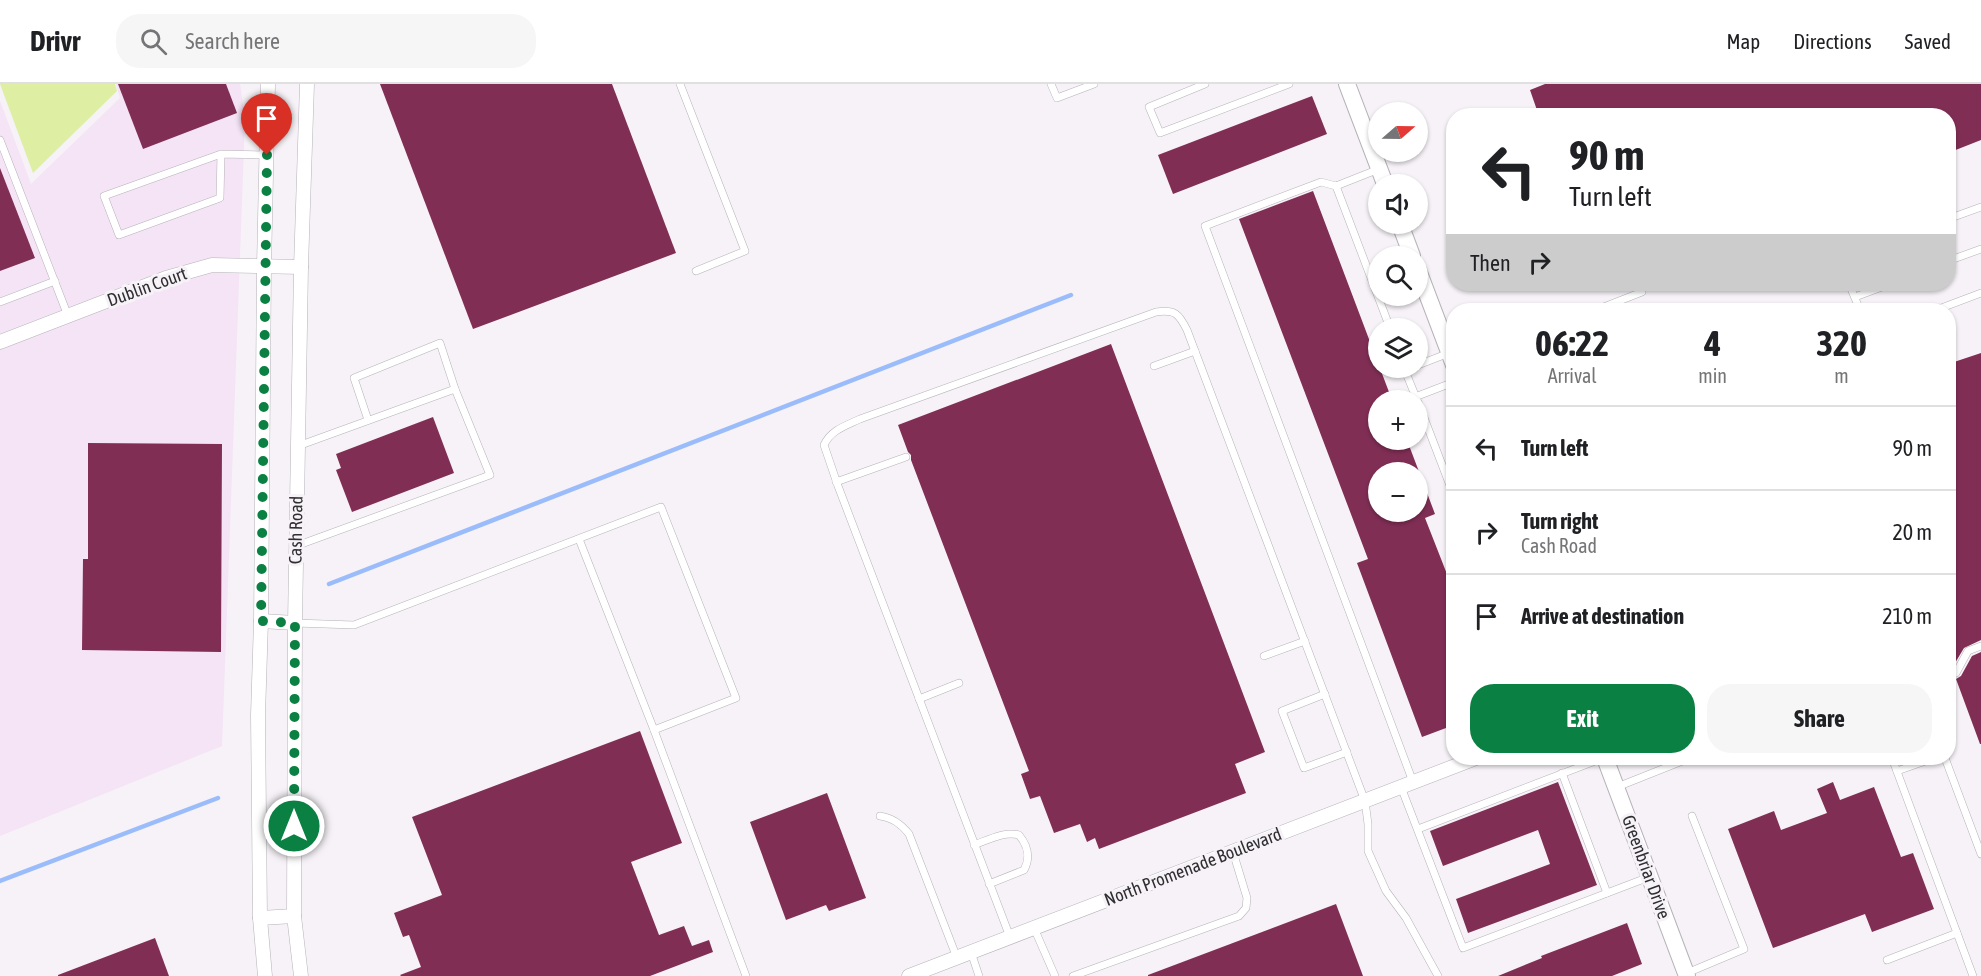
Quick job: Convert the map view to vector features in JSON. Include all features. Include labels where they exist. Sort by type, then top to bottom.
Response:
[{"type":"street","name":"Cash Road","points":[[265,976],[260,918],[258,715],[268,84]]},
{"type":"street","name":"Cash Road","points":[[301,976],[294,916],[295,623],[301,267],[307,84]]},
{"type":"street","points":[[1347,84],[1381,174]]},
{"type":"street","name":"Dublin Court","points":[[0,342],[166,278],[212,265],[301,267]]},
{"type":"street","points":[[1428,297],[1446,346]]},
{"type":"street","points":[[261,621],[295,623]]},
{"type":"street","name":"North Promenade Boulevard","points":[[909,976],[1457,765]]},
{"type":"street","name":"Greenbriar Drive","points":[[1607,765],[1687,974]]},
{"type":"street","points":[[260,918],[294,916]]},
{"type":"lane","points":[[680,84],[745,251],[696,271]]},
{"type":"lane","points":[[1051,84],[1057,98],[1094,84]]},
{"type":"lane","points":[[1205,84],[1149,107],[1160,133],[1289,84]]},
{"type":"lane","points":[[0,140],[68,316]]},
{"type":"lane","points":[[221,154],[220,198],[119,235],[104,196],[221,154],[267,155]]},
{"type":"lane","points":[[1368,180],[1336,186],[1321,182],[1205,226],[1407,784],[1418,829],[1463,948],[1649,877]]},
{"type":"lane","points":[[1336,186],[1386,318]]},
{"type":"lane","points":[[1956,216],[1981,207]]},
{"type":"lane","points":[[1956,258],[1981,249]]},
{"type":"lane","points":[[0,302],[55,281]]},
{"type":"lane","points":[[1853,291],[1857,303]]},
{"type":"lane","points":[[1855,297],[1871,291]]},
{"type":"lane","points":[[1614,303],[1642,292]]},
{"type":"lane","points":[[1955,303],[1981,293]]},
{"type":"lane","points":[[1010,937],[836,482],[824,445],[835,431],[860,419],[1156,312],[1168,310],[1180,316],[1195,351],[1347,752],[1365,801],[1368,851],[1386,891],[1406,918],[1438,976]]},
{"type":"lane","points":[[296,546],[490,475],[454,389],[440,343],[354,378],[368,420]]},
{"type":"lane","points":[[1154,366],[1195,351]]},
{"type":"lane","points":[[1428,363],[1446,360]]},
{"type":"lane","points":[[1428,395],[1446,386]]},
{"type":"lane","points":[[298,446],[454,389]]},
{"type":"lane","points":[[1428,429],[1446,475]]},
{"type":"lane","points":[[836,482],[906,457]]},
{"type":"lane","points":[[295,623],[354,625],[661,507],[736,698],[654,730]]},
{"type":"lane","points":[[579,539],[654,730],[746,976]]},
{"type":"lane","points":[[1264,656],[1305,641]]},
{"type":"lane","points":[[1956,673],[1968,651],[1981,646]]},
{"type":"lane","points":[[919,699],[959,683]]},
{"type":"lane","points":[[1325,694],[1282,711],[1304,768],[1347,752]]},
{"type":"lane","points":[[1418,829],[1586,765]]},
{"type":"lane","points":[[1895,765],[1973,976]]},
{"type":"lane","points":[[1897,771],[1914,765]]},
{"type":"lane","points":[[1948,765],[1981,854]]},
{"type":"lane","points":[[1616,787],[1668,766]]},
{"type":"lane","points":[[1562,774],[1607,893]]},
{"type":"lane","points":[[880,816],[902,825],[909,834],[957,958]]},
{"type":"lane","points":[[1687,974],[1744,949],[1692,816]]},
{"type":"lane","points":[[975,845],[1012,833],[1019,835],[1027,848],[1029,855],[1024,870],[989,884]]},
{"type":"lane","points":[[1073,976],[1239,916],[1246,908],[1246,898],[1233,852]]},
{"type":"lane","points":[[1034,928],[1055,976]]},
{"type":"lane","points":[[1887,960],[1957,933]]},
{"type":"lane","points":[[971,952],[979,976]]},
{"type":"shaded area","points":[[116,84],[240,84],[245,119],[222,746],[0,836],[0,101],[31,184],[120,98]]},
{"type":"green space","points":[[0,84],[115,84],[117,91],[33,173]]},
{"type":"building","points":[[118,84],[226,84],[237,113],[143,149]]},
{"type":"building","points":[[380,84],[612,84],[676,253],[473,329]]},
{"type":"building","points":[[1545,84],[1981,84],[1981,140],[1956,150],[1956,108],[1536,108],[1530,90]]},
{"type":"building","points":[[1312,96],[1327,134],[1173,194],[1158,155]]},
{"type":"building","points":[[0,168],[35,258],[0,271]]},
{"type":"building","points":[[1313,191],[1368,337],[1368,378],[1384,378],[1388,390],[1368,390],[1368,450],[1411,450],[1415,462],[1368,462],[1368,522],[1427,522],[1446,572],[1446,728],[1422,737],[1357,563],[1368,559],[1239,219]]},
{"type":"building","points":[[1111,344],[1265,752],[1235,764],[1246,793],[1099,849],[1095,838],[1087,842],[1080,824],[1054,833],[1040,796],[1030,799],[1021,774],[1029,771],[898,425]]},
{"type":"building","points":[[1981,353],[1981,640],[1964,648],[1956,661],[1956,361]]},
{"type":"building","points":[[433,417],[454,473],[352,512],[336,470],[341,468],[336,454]]},
{"type":"building","points":[[88,443],[222,444],[221,652],[82,650],[83,559],[88,559]]},
{"type":"building","points":[[1428,496],[1435,514],[1428,517]]},
{"type":"building","points":[[1981,652],[1980,744],[1956,679],[1961,676],[1972,656]]},
{"type":"building","points":[[640,731],[682,843],[631,862],[659,935],[684,926],[692,946],[709,940],[713,952],[650,976],[401,976],[421,967],[409,935],[403,937],[394,913],[442,895],[412,817]]},
{"type":"building","points":[[1558,782],[1597,885],[1468,933],[1456,899],[1550,864],[1538,830],[1443,866],[1430,831]]},
{"type":"building","points":[[1833,782],[1840,800],[1874,787],[1901,857],[1913,853],[1934,909],[1872,932],[1865,914],[1773,948],[1728,829],[1774,811],[1781,830],[1827,813],[1817,789]]},
{"type":"building","points":[[827,793],[866,898],[829,911],[826,905],[786,920],[750,822]]},
{"type":"building","points":[[1336,904],[1363,976],[1148,976],[1148,975]]},
{"type":"building","points":[[1627,923],[1642,964],[1612,976],[1498,976],[1542,958],[1541,956]]},
{"type":"building","points":[[155,938],[169,976],[58,976],[58,975]]},
{"type":"waterway","points":[[329,584],[1071,295]]},
{"type":"waterway","points":[[0,881],[218,798]]},
{"type":"route","points":[[267,155],[261,621],[295,623],[294,826]]}]
